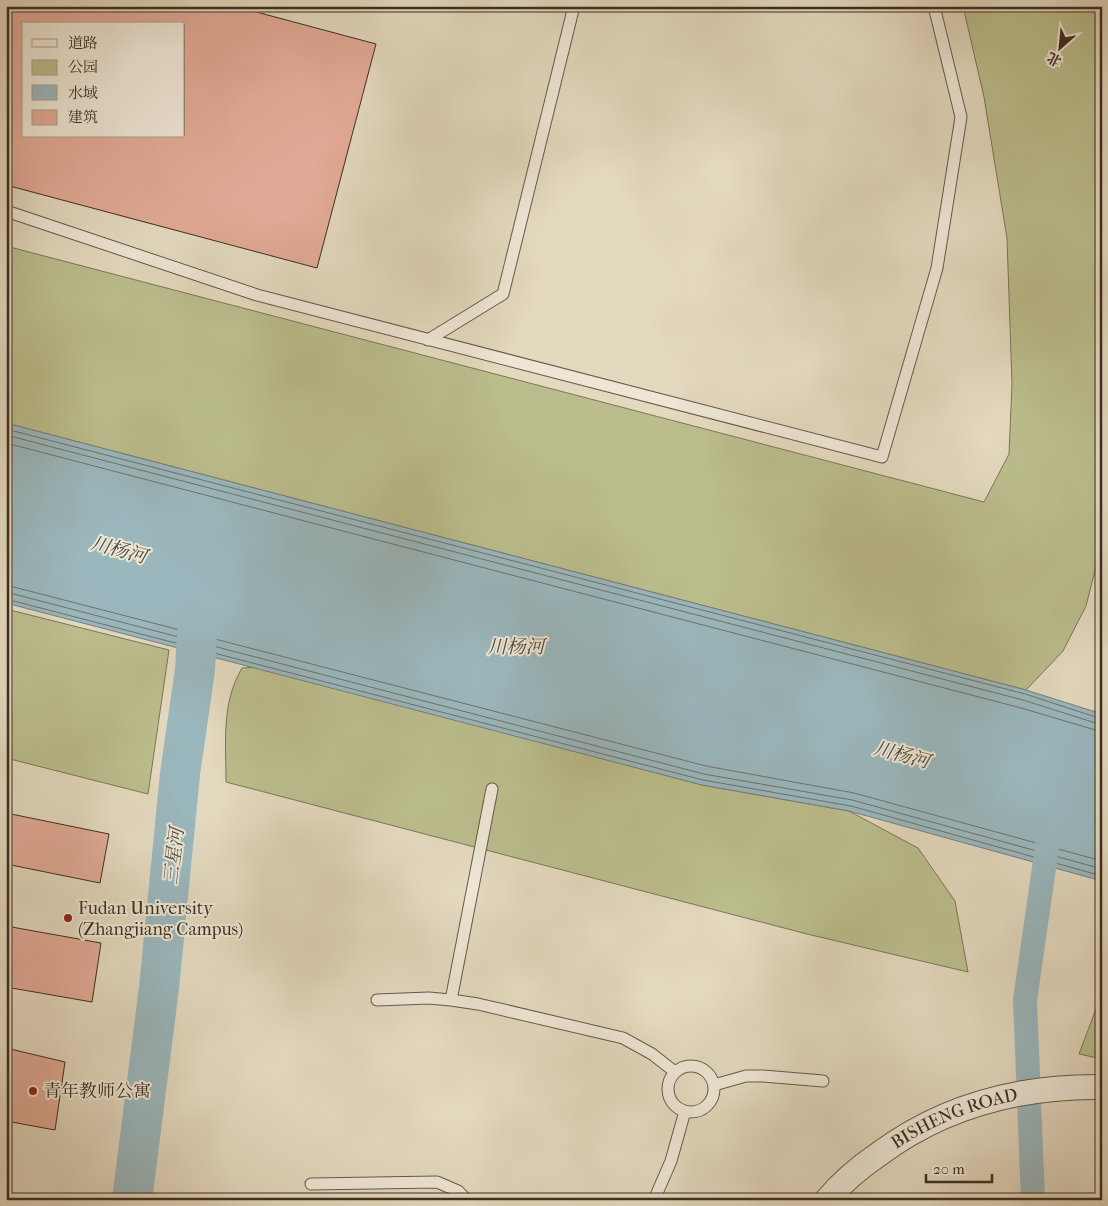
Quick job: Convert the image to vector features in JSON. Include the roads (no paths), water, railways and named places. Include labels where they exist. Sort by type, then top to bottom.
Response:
[{"type":"street","name":"BISHENG ROAD","points":[[827,1200],[859,1168],[895,1142],[933,1120],[970,1105],[1018,1092],[1069,1087],[1102,1087]]},
{"type":"lane","points":[[428,340],[503,294],[574,6]]},
{"type":"lane","points":[[6,211],[257,295],[882,457],[937,268],[961,117],[934,6]]},
{"type":"lane","points":[[451,1000],[492,789]]},
{"type":"lane","points":[[377,1000],[429,998],[478,1004],[623,1038],[652,1054],[675,1072]]},
{"type":"lane","points":[[691,1066],[700,1068],[708,1073],[714,1085],[713,1098],[708,1106],[700,1111],[685,1111],[674,1106],[669,1098],[669,1080],[675,1072],[691,1066]]},
{"type":"lane","points":[[714,1085],[746,1076],[823,1081]]},
{"type":"lane","points":[[654,1200],[671,1161],[685,1111]]},
{"type":"lane","points":[[311,1184],[437,1182],[458,1191],[467,1200]]},
{"type":"water","name":"川杨河","points":[[6,423],[1026,690],[1102,714],[1102,881],[849,811],[702,785],[6,603]]},
{"type":"waterway","name":"三星河","points":[[132,1200],[159,988],[180,774],[195,670],[199,598]]},
{"type":"waterway","points":[[1033,1200],[1025,1000],[1049,833]]},
{"type":"place","name":"Fudan University (Zhangjiang Campus)","points":[[68,918]]},
{"type":"place","name":"青年教师公寓","points":[[33,1091]]}]
